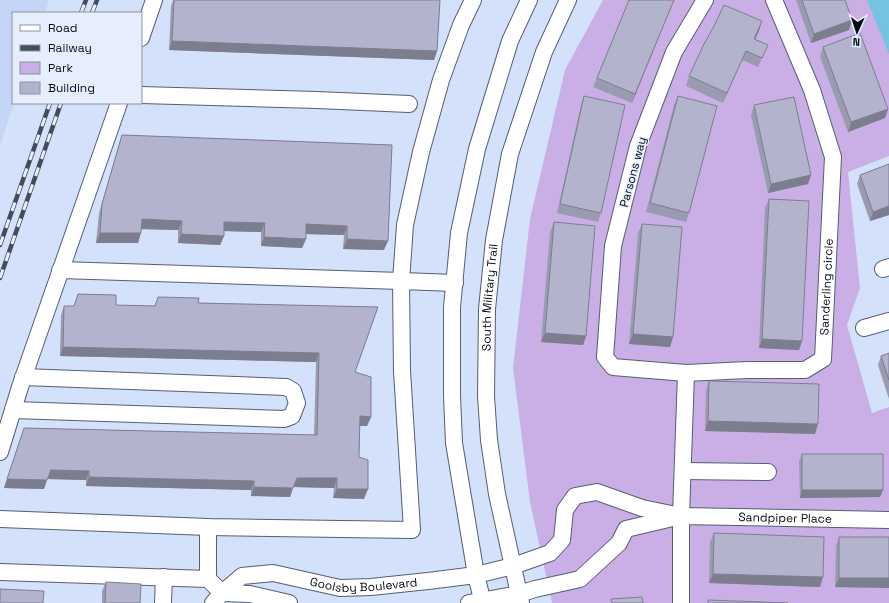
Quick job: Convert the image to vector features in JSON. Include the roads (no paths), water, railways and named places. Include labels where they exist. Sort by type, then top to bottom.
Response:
[{"type":"street","points":[[142,35],[154,0]]},
{"type":"street","points":[[0,519],[208,527],[412,530],[402,370],[401,280],[405,225],[421,152],[441,80],[461,25],[473,0]]},
{"type":"street","points":[[529,0],[510,41],[477,148],[459,233],[452,307],[452,396],[454,443],[476,574],[478,602],[520,598],[535,589],[580,579],[619,543],[626,529],[624,515],[619,500]]},
{"type":"street","name":"South Military Trail","points":[[520,598],[496,494],[489,440],[486,396],[487,309],[494,240],[510,154],[544,52],[568,0]]},
{"type":"street","name":"Parsons way","points":[[605,357],[613,246],[638,146],[674,52],[705,0]]},
{"type":"street","name":"Sanderling circle","points":[[605,357],[613,367],[686,373],[747,370],[805,370],[823,359],[833,157],[812,90],[774,0]]},
{"type":"street","points":[[142,95],[410,104]]},
{"type":"street","points":[[0,452],[23,378],[118,104]]},
{"type":"street","points":[[60,270],[401,280],[455,283]]},
{"type":"street","points":[[864,328],[889,321]]},
{"type":"street","points":[[681,603],[681,516],[686,373]]},
{"type":"street","points":[[13,410],[284,420],[292,416],[296,403],[293,391],[286,387],[23,378]]},
{"type":"street","points":[[683,471],[768,472]]},
{"type":"street","name":"Sandpiper Place","points":[[513,566],[550,553],[562,540],[565,510],[575,496],[597,492],[642,508],[681,516],[889,520]]},
{"type":"street","name":"Sandpiper Place","points":[[626,529],[681,516]]},
{"type":"street","points":[[208,527],[208,579],[217,598],[250,594],[289,603]]},
{"type":"street","name":"Goolsby Boulevard","points":[[217,598],[242,576],[273,573],[340,588],[392,584],[476,574],[513,566]]},
{"type":"street","points":[[0,572],[208,579]]},
{"type":"street","points":[[163,603],[164,577]]},
{"type":"railway","points":[[81,12],[86,0]]},
{"type":"railway","points":[[92,12],[97,0]]},
{"type":"railway","points":[[0,245],[50,104]]},
{"type":"railway","points":[[0,278],[61,104]]}]
